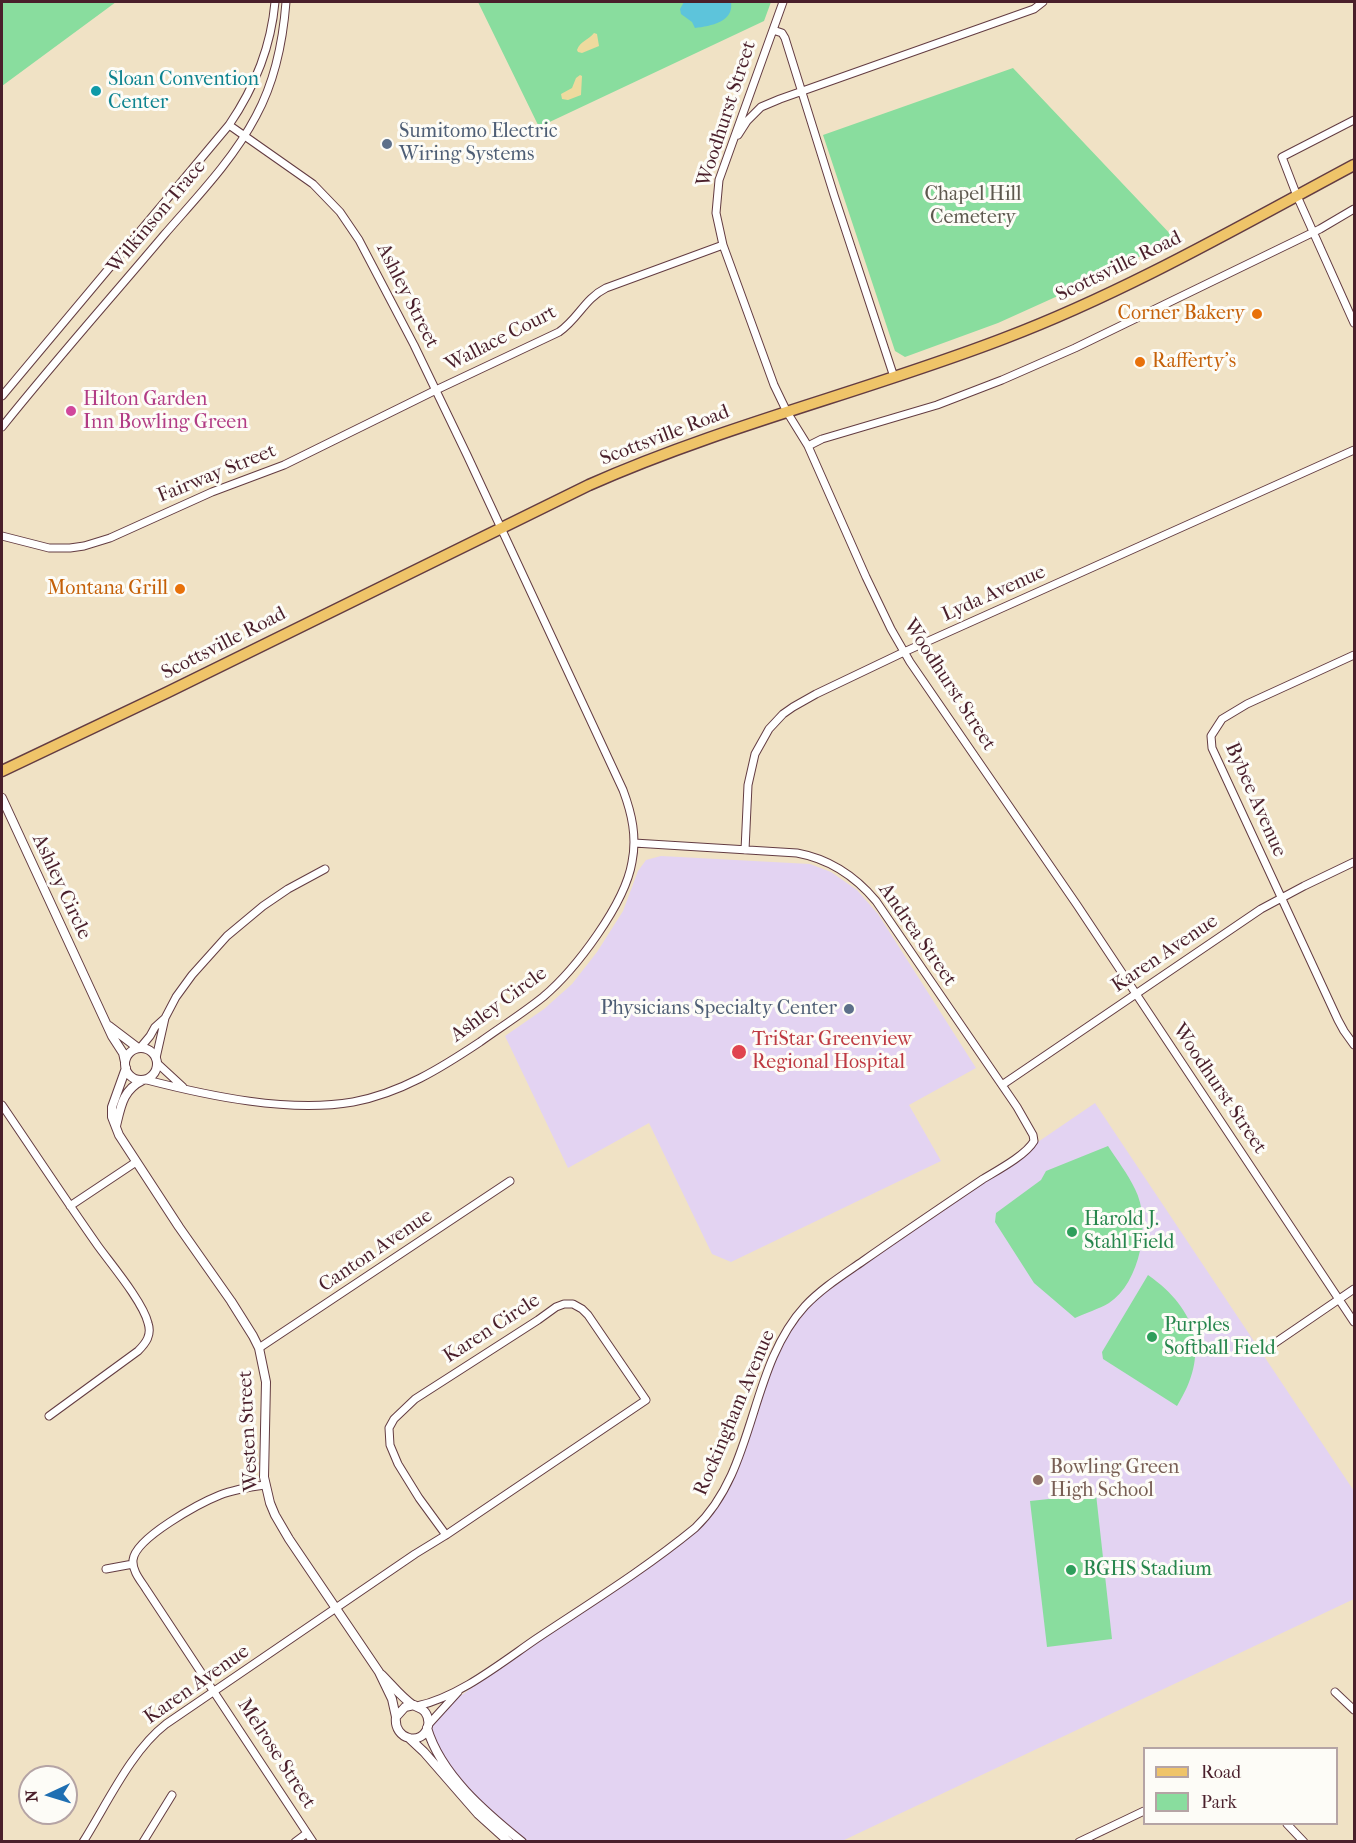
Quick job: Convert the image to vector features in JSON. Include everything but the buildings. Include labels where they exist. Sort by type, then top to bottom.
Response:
[{"type":"main road","name":"Scottsville Road","points":[[2,771],[179,687],[559,498],[637,464],[698,441],[975,350],[1047,321],[1159,268],[1354,165]]},
{"type":"street","name":"Wilkinson Trace","points":[[2,396],[229,125],[247,96],[260,68],[270,35],[275,2]]},
{"type":"street","name":"Wilkinson Trace","points":[[2,428],[198,196],[244,136],[256,117],[270,83],[285,24],[286,2]]},
{"type":"street","name":"Woodhurst Street","points":[[783,2],[731,144],[719,180],[716,202],[717,224],[723,245],[774,385],[808,446],[866,577],[904,652],[1077,904],[1354,1322]]},
{"type":"street","points":[[731,144],[760,107],[1034,9],[1043,2]]},
{"type":"street","points":[[773,30],[782,33],[784,38],[894,377]]},
{"type":"street","points":[[1354,120],[1282,157],[1354,323]]},
{"type":"street","name":"Ashley Street","points":[[229,125],[303,176],[340,212],[355,233],[436,390],[500,527]]},
{"type":"street","points":[[808,446],[937,405],[1002,380],[1075,348],[1313,232],[1354,209]]},
{"type":"street","name":"Wallace Court","points":[[436,390],[559,332],[573,320],[595,294],[723,245]]},
{"type":"street","name":"Fairway Street","points":[[2,536],[49,548],[70,548],[97,542],[123,533],[212,492],[284,465],[436,390]]},
{"type":"street","name":"Lyda Avenue","points":[[745,850],[750,774],[755,754],[769,729],[783,714],[804,700],[904,652],[1354,450]]},
{"type":"street","name":"Ashley Circle","points":[[145,1080],[223,1096],[315,1106],[355,1102],[383,1094],[410,1084],[448,1062],[543,997],[564,977],[591,943],[625,886],[632,863],[634,843],[632,815],[623,790],[500,527]]},
{"type":"street","name":"Bybee Avenue","points":[[1281,898],[1212,748],[1211,736],[1219,722],[1237,709],[1354,655]]},
{"type":"street","name":"Ashley Circle","points":[[2,798],[123,1053],[125,1065]]},
{"type":"street","name":"Andrea Street","points":[[634,843],[785,852],[817,858],[840,869],[860,883],[876,901],[1002,1085],[1026,1122],[1034,1142]]},
{"type":"street","name":"Karen Avenue","points":[[1002,1085],[1225,933],[1281,898],[1354,862]]},
{"type":"street","points":[[145,1080],[130,1076],[125,1065],[131,1052],[139,1048],[165,1018],[192,975],[227,936],[254,914],[288,889],[325,869]]},
{"type":"street","points":[[1281,898],[1338,1020],[1354,1045]]},
{"type":"street","points":[[116,1126],[123,1099],[135,1084],[155,1073],[165,1018]]},
{"type":"street","name":"Ashley Circle","points":[[107,1023],[139,1048]]},
{"type":"street","points":[[139,1048],[150,1050],[157,1061],[183,1087]]},
{"type":"street","name":"Westen Street","points":[[125,1065],[112,1107],[112,1117],[119,1135],[231,1301],[254,1336],[259,1348],[266,1382],[263,1460],[266,1485],[275,1515],[379,1672],[392,1699],[396,1717]]},
{"type":"street","points":[[2,1105],[148,1322],[149,1334],[146,1342],[138,1351],[50,1416]]},
{"type":"street","name":"Rockingham Avenue","points":[[415,1706],[435,1701],[459,1690],[635,1573],[701,1523],[715,1506],[728,1483],[775,1354],[804,1307],[827,1286],[1030,1147],[1034,1142]]},
{"type":"street","points":[[70,1206],[136,1162]]},
{"type":"street","name":"Canton Avenue","points":[[259,1348],[510,1181]]},
{"type":"street","points":[[1272,1345],[1354,1289]]},
{"type":"street","name":"Karen Circle","points":[[335,1608],[446,1535],[646,1400],[588,1315],[573,1304],[564,1304],[553,1309],[415,1399],[391,1424],[388,1438],[398,1464],[446,1535]]},
{"type":"street","points":[[106,1569],[133,1564],[135,1553],[146,1541],[193,1508],[220,1495],[266,1485]]},
{"type":"street","name":"Melrose Street","points":[[133,1564],[146,1589],[313,1842]]},
{"type":"street","name":"Karen Avenue","points":[[83,1842],[148,1739],[171,1720],[335,1608]]},
{"type":"street","name":"Westen Street","points":[[379,1672],[415,1706]]},
{"type":"street","name":"Rockingham Avenue","points":[[428,1726],[459,1690]]},
{"type":"street","points":[[1335,1692],[1354,1710]]},
{"type":"street","points":[[509,1842],[478,1814],[424,1752],[409,1738],[399,1733],[396,1717],[405,1707],[415,1706],[424,1711],[427,1715],[433,1746],[448,1769],[486,1810],[522,1842]]},
{"type":"street","points":[[409,1738],[420,1736],[428,1726]]},
{"type":"street","points":[[143,1842],[172,1795]]},
{"type":"street","points":[[1080,1842],[1143,1811]]},
{"type":"street","points":[[1288,1825],[1304,1842]]},
{"type":"street","points":[[295,1842],[307,1833]]},
{"type":"shaded area","name":"TriStar Greenview Regional Hospital","points":[[661,856],[810,864],[831,872],[857,890],[878,914],[976,1068],[909,1105],[941,1161],[731,1262],[712,1254],[649,1123],[568,1168],[505,1036],[544,1009],[572,984],[597,952],[623,911],[638,871],[646,860]]},
{"type":"shaded area","name":"Bowling Green High School","points":[[1095,1103],[1354,1491],[1354,1599],[842,1841],[527,1841],[484,1807],[433,1742],[430,1729],[434,1718],[449,1704],[691,1532],[715,1506],[733,1470],[770,1367],[795,1318],[827,1286]]},
{"type":"green space","points":[[2,2],[116,2],[2,86]]},
{"type":"green space","points":[[478,2],[771,2],[764,21],[539,127]]},
{"type":"green space","name":"Chapel Hill Cemetery","points":[[1013,68],[1175,239],[1091,281],[998,323],[905,357],[895,351],[823,135]]},
{"type":"green space","name":"Harold J. Stahl Field","points":[[1108,1146],[1129,1178],[1140,1203],[1142,1234],[1140,1251],[1129,1281],[1120,1294],[1109,1303],[1075,1318],[1034,1283],[995,1222],[996,1213],[1041,1180],[1046,1171]]},
{"type":"green space","name":"Purples Softball Field","points":[[1148,1275],[1178,1303],[1188,1318],[1194,1334],[1196,1351],[1193,1369],[1177,1406],[1103,1359],[1102,1352]]},
{"type":"green space","name":"BGHS Stadium","points":[[1096,1494],[1112,1639],[1047,1647],[1030,1501]]},
{"type":"sand","points":[[594,33],[597,34],[599,46],[582,53],[578,52],[580,45]]},
{"type":"sand","points":[[582,76],[581,95],[568,100],[562,99],[561,94],[572,88],[576,78]]},
{"type":"water","points":[[684,2],[731,2],[731,9],[720,22],[695,28],[692,22],[681,14],[680,9]]},
{"type":"place","name":"Sloan Convention Center","points":[[96,91]]},
{"type":"place","name":"Sumitomo Electric Wiring Systems","points":[[387,144]]},
{"type":"place","name":"Corner Bakery","points":[[1257,314]]},
{"type":"place","name":"Rafferty’s","points":[[1140,362]]},
{"type":"place","name":"Hilton Garden Inn Bowling Green","points":[[71,411]]},
{"type":"place","name":"Montana Grill","points":[[180,589]]},
{"type":"place","name":"Physicians Specialty Center","points":[[849,1009]]},
{"type":"place","name":"TriStar Greenview Regional Hospital","points":[[739,1052]]},
{"type":"place","name":"Harold J. Stahl Field","points":[[1072,1232]]},
{"type":"place","name":"Purples Softball Field","points":[[1152,1337]]},
{"type":"place","name":"Bowling Green High School","points":[[1038,1480]]},
{"type":"place","name":"BGHS Stadium","points":[[1071,1570]]}]
